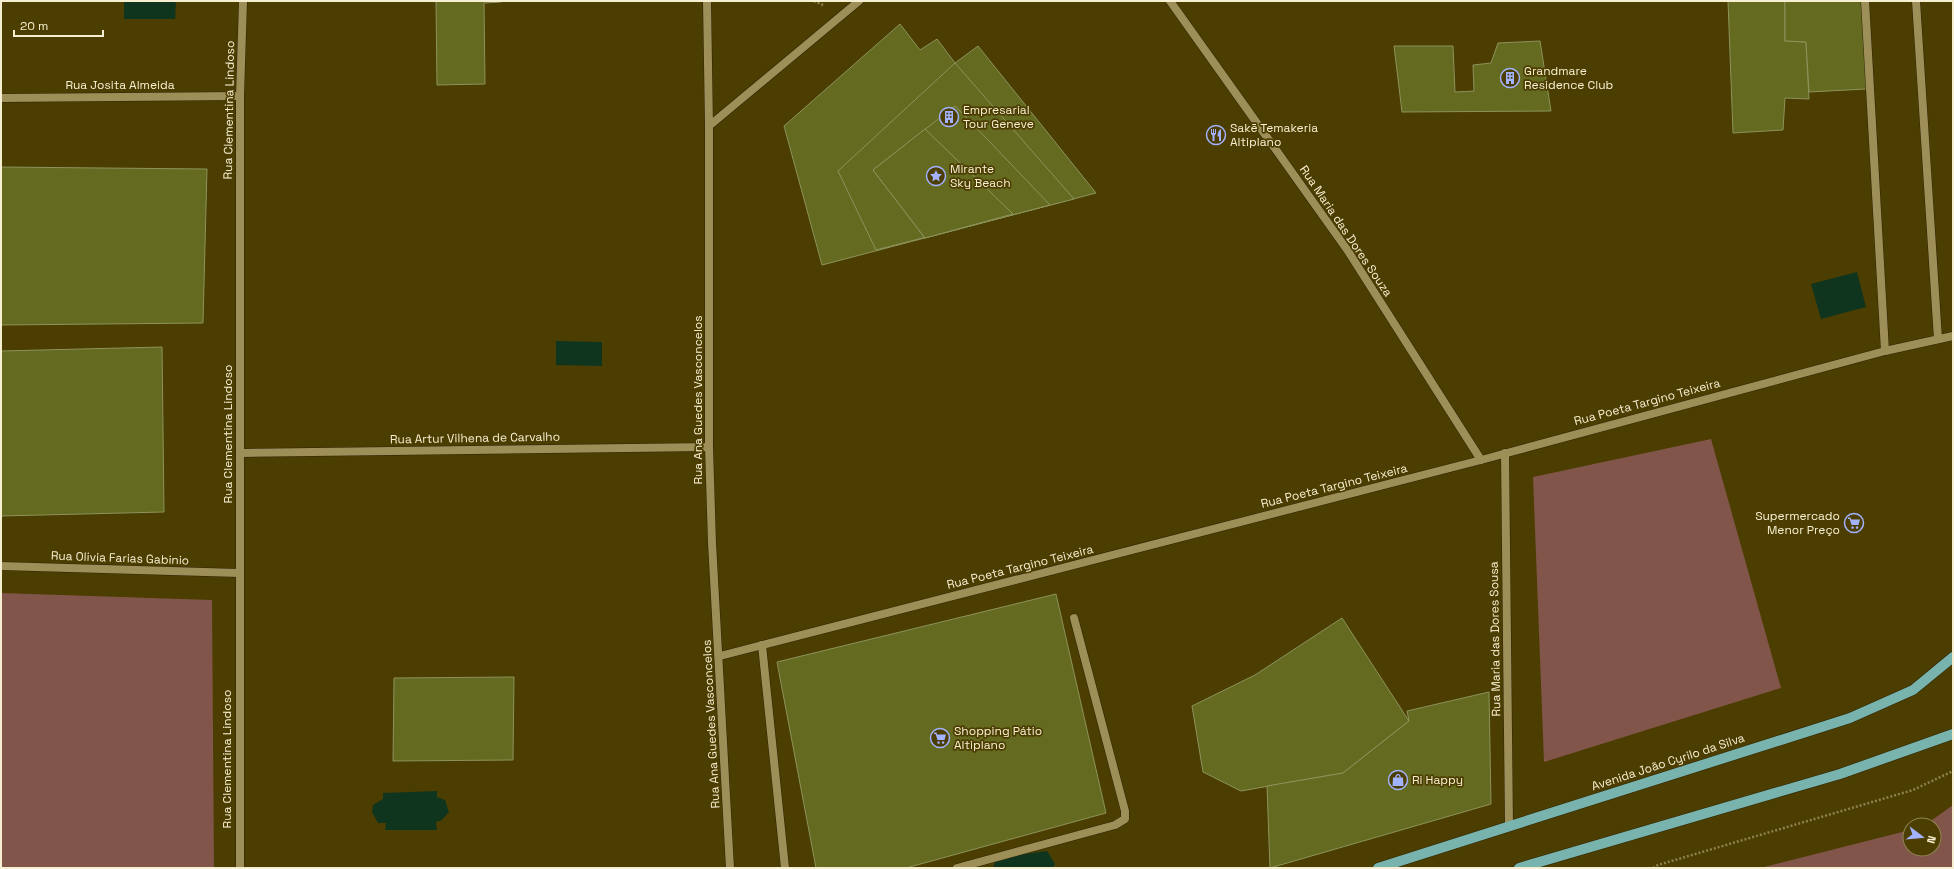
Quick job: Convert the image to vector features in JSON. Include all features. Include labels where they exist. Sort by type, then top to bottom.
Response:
[{"type":"main road","name":"Avenida João Cyrilo da Silva","points":[[1378,868],[1850,718],[1912,690],[1953,657]]},
{"type":"main road","points":[[1519,868],[1840,774],[1953,734]]},
{"type":"street","name":"Rua Clementina Lindoso","points":[[240,868],[240,96],[243,1]]},
{"type":"street","name":"Rua Ana Guedes Vasconcelos","points":[[707,1],[709,126],[709,447],[712,543],[720,656],[729,868]]},
{"type":"street","points":[[709,126],[859,1]]},
{"type":"street","name":"Rua Maria das Dores Souza","points":[[1170,1],[1348,251],[1481,460]]},
{"type":"street","points":[[1865,1],[1885,351]]},
{"type":"street","points":[[1916,1],[1938,339]]},
{"type":"street","name":"Rua Josita Almeida","points":[[1,98],[240,96]]},
{"type":"street","name":"Rua Poeta Targino Teixeira","points":[[720,656],[1481,460],[1885,351],[1953,336]]},
{"type":"street","name":"Rua Artur Vilhena de Carvalho","points":[[241,453],[709,447]]},
{"type":"street","name":"Rua Maria das Dores Sousa","points":[[1505,453],[1509,826]]},
{"type":"street","name":"Rua Olivia Farias Gabinio","points":[[1,566],[239,573]]},
{"type":"street","points":[[957,868],[1115,825],[1125,819],[1125,811],[1074,618]]},
{"type":"street","points":[[762,645],[785,868]]},
{"type":"path","points":[[1654,868],[1658,865],[1913,790],[1953,771]]},
{"type":"shaded area","points":[[124,1],[176,1],[175,19],[124,19]]},
{"type":"shaded area","points":[[1857,272],[1866,307],[1821,319],[1811,284]]},
{"type":"shaded area","points":[[556,341],[602,342],[602,366],[556,365]]},
{"type":"shaded area","points":[[1711,439],[1781,688],[1544,762],[1533,477]]},
{"type":"shaded area","points":[[1,593],[212,600],[214,868],[1,868]]},
{"type":"shaded area","points":[[437,791],[437,797],[445,800],[449,812],[442,820],[436,822],[437,830],[385,830],[386,823],[378,823],[372,812],[373,805],[383,799],[383,793]]},
{"type":"shaded area","points":[[1953,805],[1953,868],[1760,868],[1902,832],[1902,857],[1942,857],[1942,817],[1936,817]]},
{"type":"shaded area","points":[[1047,851],[1055,864],[1053,868],[993,868],[996,858]]},
{"type":"building","points":[[436,1],[501,1],[484,3],[485,84],[437,85]]},
{"type":"building","points":[[1728,1],[1785,1],[1785,41],[1806,42],[1809,99],[1785,98],[1783,130],[1733,133]]},
{"type":"building","points":[[1785,1],[1863,1],[1866,89],[1809,92],[1806,42],[1785,41]]},
{"type":"building","points":[[900,24],[920,50],[937,39],[955,63],[978,46],[1096,193],[822,265],[784,126]]},
{"type":"building","name":"Grandmare Residence Club","points":[[1540,41],[1551,111],[1402,112],[1394,46],[1453,46],[1455,92],[1474,91],[1473,65],[1491,63],[1498,43]]},
{"type":"building","name":"Empresarial Tour Geneve","points":[[955,63],[1074,199],[876,250],[838,171]]},
{"type":"building","points":[[955,106],[1050,205],[925,238],[873,170]]},
{"type":"building","points":[[925,129],[1013,214],[925,238],[873,170]]},
{"type":"building","points":[[1,167],[207,169],[203,323],[1,325]]},
{"type":"building","points":[[162,347],[164,512],[1,516],[1,351]]},
{"type":"building","name":"Shopping Pátio Altiplano","points":[[1056,594],[1106,813],[906,868],[816,868],[777,662]]},
{"type":"building","points":[[1342,618],[1409,721],[1343,773],[1241,791],[1203,772],[1192,706],[1255,675]]},
{"type":"building","points":[[514,677],[513,760],[393,761],[394,678]]},
{"type":"building","name":"Ri Happy","points":[[1489,692],[1491,804],[1270,868],[1267,786],[1343,773],[1409,721],[1407,711]]},
{"type":"place","name":"Grandmare Residence Club","points":[[1510,78]]},
{"type":"place","name":"Empresarial Tour Geneve","points":[[949,117]]},
{"type":"place","name":"Sakē Temakeria Altiplano","points":[[1216,135]]},
{"type":"place","name":"Mirante Sky Beach","points":[[936,176]]},
{"type":"place","name":"Supermercado Menor Preço","points":[[1854,523]]},
{"type":"place","name":"Shopping Pátio Altiplano","points":[[940,738]]},
{"type":"place","name":"Ri Happy","points":[[1398,780]]}]
